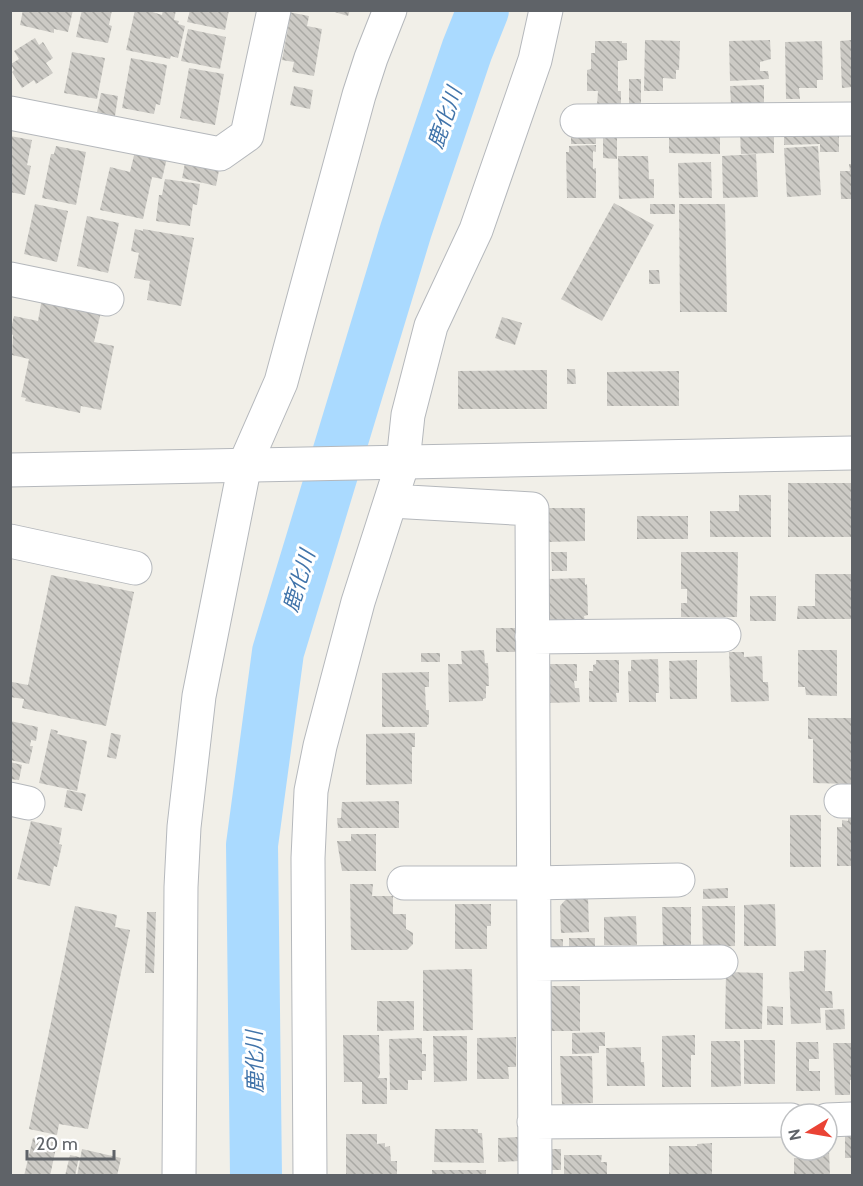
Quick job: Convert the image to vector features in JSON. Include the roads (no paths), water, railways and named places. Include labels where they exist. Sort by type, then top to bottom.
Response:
[{"type":"street","points":[[10,113],[220,154],[247,135],[274,10]]},
{"type":"street","points":[[178,1176],[181,886],[184,827],[199,696],[245,464],[281,382],[359,95],[390,10]]},
{"type":"street","points":[[310,1176],[308,858],[312,791],[320,746],[358,602],[391,501],[408,415],[430,326],[476,230],[535,60],[546,10]]},
{"type":"street","points":[[577,122],[852,119]]},
{"type":"street","points":[[10,279],[107,299]]},
{"type":"street","points":[[10,470],[539,456],[852,453]]},
{"type":"street","points":[[391,501],[532,509],[535,1176]]},
{"type":"street","points":[[10,541],[135,568]]},
{"type":"street","points":[[532,637],[724,635]]},
{"type":"street","points":[[404,883],[678,880]]},
{"type":"street","points":[[534,964],[721,962]]},
{"type":"street","points":[[534,1122],[779,1120]]},
{"type":"waterway","name":"鹿化川","points":[[256,1176],[252,845],[278,652],[406,230],[467,50],[483,10]]}]
